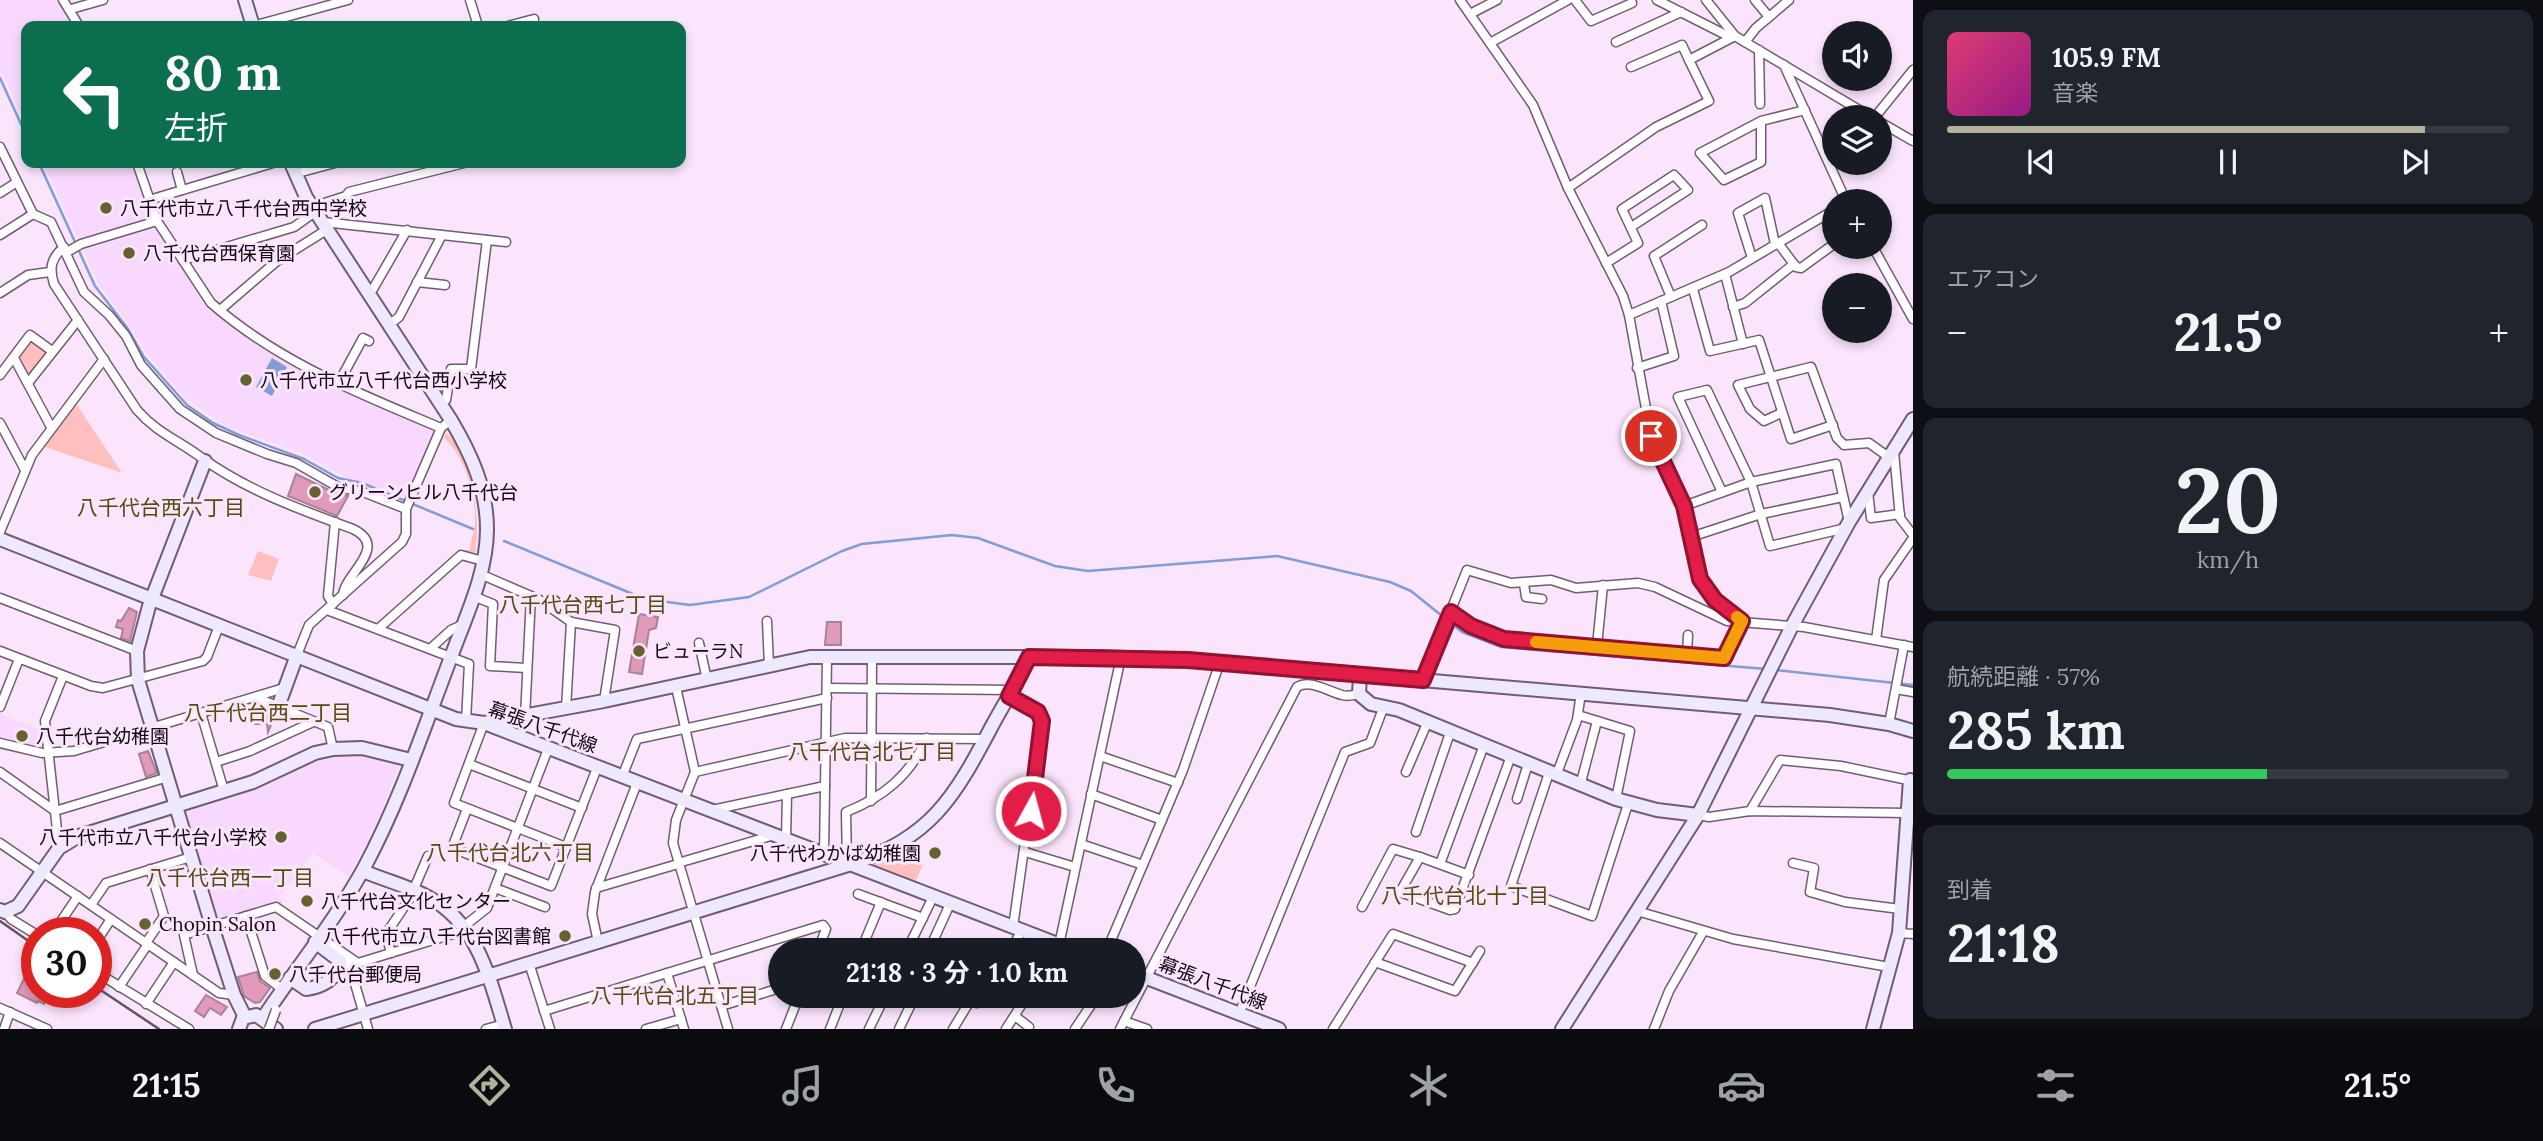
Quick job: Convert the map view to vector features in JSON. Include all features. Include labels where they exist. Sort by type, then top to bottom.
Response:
[{"type":"street","points":[[63,0],[77,21]]},
{"type":"street","points":[[71,9],[103,0]]},
{"type":"street","points":[[245,0],[251,21]]},
{"type":"street","points":[[271,21],[348,0]]},
{"type":"street","points":[[470,0],[476,21]]},
{"type":"street","points":[[1460,0],[1534,105],[1568,188],[1606,263],[1629,315],[1637,368],[1654,445],[1684,506],[1700,579],[1715,600],[1742,621]]},
{"type":"street","points":[[1469,14],[1497,0]]},
{"type":"street","points":[[1490,43],[1556,3],[1568,0]]},
{"type":"street","points":[[1575,0],[1591,21],[1634,1]]},
{"type":"street","points":[[1657,0],[1726,35],[1735,36]]},
{"type":"street","points":[[1706,0],[1735,36],[1852,105]]},
{"type":"street","points":[[1755,0],[1769,17]]},
{"type":"street","points":[[1745,42],[1789,0]]},
{"type":"street","points":[[1616,42],[1681,12]]},
{"type":"street","points":[[527,21],[534,19]]},
{"type":"street","points":[[1689,60],[1735,36]]},
{"type":"street","points":[[1568,188],[1656,127],[1709,100],[1682,45],[1631,67]]},
{"type":"street","points":[[1759,50],[1760,104]]},
{"type":"street","points":[[1784,65],[1805,110],[1822,138]]},
{"type":"street","points":[[1883,105],[1913,70]]},
{"type":"street","points":[[1760,121],[1761,162],[1724,180],[1700,153],[1760,121],[1805,110]]},
{"type":"street","points":[[1892,129],[1913,141]]},
{"type":"street","points":[[1,153],[33,214],[51,222],[71,248],[84,292],[109,315],[125,336],[141,365],[180,409],[216,433],[296,463],[338,487],[408,505]]},
{"type":"street","points":[[139,168],[157,221],[211,303],[260,343],[338,384],[441,428]]},
{"type":"street","points":[[149,200],[256,168]]},
{"type":"street","points":[[266,1024],[286,984],[363,871],[385,826],[473,596],[483,561],[486,533],[485,508],[471,454],[320,217],[293,168]]},
{"type":"street","points":[[220,310],[277,261],[349,192],[419,168]]},
{"type":"street","points":[[177,172],[182,190]]},
{"type":"street","points":[[1606,263],[1638,243],[1622,209],[1674,175],[1688,190],[1631,227]]},
{"type":"street","points":[[0,193],[17,182]]},
{"type":"street","points":[[1752,258],[1738,213],[1765,198],[1777,244],[1794,264],[1801,268],[1822,253]]},
{"type":"street","points":[[0,235],[33,214]]},
{"type":"street","points":[[183,260],[320,217],[506,242]]},
{"type":"street","points":[[1629,315],[1725,274],[1822,217]]},
{"type":"street","points":[[157,221],[56,253],[50,272],[54,284],[148,422],[165,436],[254,489],[360,532],[367,545],[364,559],[344,588],[343,595]]},
{"type":"street","points":[[1671,297],[1654,256],[1702,225]]},
{"type":"street","points":[[369,292],[407,230]]},
{"type":"street","points":[[390,324],[399,317],[442,234]]},
{"type":"street","points":[[440,402],[446,400],[451,369],[471,369],[487,240]]},
{"type":"street","points":[[1881,259],[1909,304],[1913,319]]},
{"type":"street","points":[[1733,307],[1745,303],[1794,264]]},
{"type":"street","points":[[0,293],[28,275],[50,272]]},
{"type":"street","points":[[1725,274],[1743,344]]},
{"type":"street","points":[[417,282],[445,285]]},
{"type":"street","points":[[1693,289],[1710,351],[1759,340],[1769,379],[1790,439],[1833,425]]},
{"type":"street","points":[[1637,368],[1674,356],[1661,301]]},
{"type":"street","points":[[28,383],[78,320]]},
{"type":"street","points":[[0,375],[30,335],[52,351]]},
{"type":"street","points":[[338,384],[363,338],[369,341]]},
{"type":"street","points":[[14,358],[51,427]]},
{"type":"street","points":[[0,532],[4,508],[25,470],[51,427],[104,359]]},
{"type":"street","points":[[1781,413],[1764,421],[1750,409],[1738,385],[1753,379],[1769,379],[1811,367],[1837,438],[1844,445],[1869,443],[1892,454]]},
{"type":"street","points":[[1722,492],[1678,397],[1707,390],[1751,482],[1770,546],[1847,525]]},
{"type":"street","points":[[1562,1029],[1698,815],[1791,626],[1847,525],[1913,419]]},
{"type":"street","points":[[278,707],[309,625],[402,542],[406,534],[408,505],[441,428],[451,420]]},
{"type":"street","points":[[0,423],[25,470]]},
{"type":"street","points":[[1876,640],[1884,580],[1913,537],[1900,514],[1892,454]]},
{"type":"street","points":[[205,461],[151,598],[137,651],[138,680],[242,1023],[256,1015],[276,1029]]},
{"type":"street","points":[[1684,506],[1751,482],[1836,464],[1847,525]]},
{"type":"street","points":[[1868,492],[1871,518],[1900,514]]},
{"type":"street","points":[[1700,534],[1761,514],[1843,497]]},
{"type":"street","points":[[330,607],[328,596],[335,522]]},
{"type":"street","name":"幕張八千代線","points":[[0,539],[432,709],[466,721],[484,723],[1041,938]]},
{"type":"street","points":[[378,629],[461,555],[483,561]]},
{"type":"street","points":[[1423,680],[1468,570],[1511,583],[1551,580],[1576,588],[1624,582],[1647,585],[1727,621],[1791,626],[1913,648]]},
{"type":"street","points":[[480,574],[531,596],[571,622],[615,630],[604,702]]},
{"type":"street","points":[[1524,583],[1526,597],[1542,599]]},
{"type":"street","points":[[1597,646],[1603,585]]},
{"type":"street","points":[[473,596],[493,604],[490,666],[527,668]]},
{"type":"street","points":[[525,717],[531,596]]},
{"type":"street","points":[[0,598],[137,651]]},
{"type":"street","points":[[330,607],[378,629],[469,664],[466,721]]},
{"type":"street","points":[[1450,614],[1504,639],[1724,658],[1742,621]]},
{"type":"street","points":[[767,621],[769,666]]},
{"type":"street","points":[[566,709],[571,622]]},
{"type":"street","points":[[430,649],[451,630],[462,625]]},
{"type":"street","points":[[0,651],[63,676],[103,688],[203,661],[219,626]]},
{"type":"street","points":[[1687,654],[1688,635]]},
{"type":"street","points":[[699,643],[707,680]]},
{"type":"street","points":[[1889,724],[1903,645]]},
{"type":"street","points":[[566,847],[454,803],[484,723],[604,702],[810,657],[1121,657],[1220,663],[1752,708],[1889,724],[1913,730]]},
{"type":"street","points":[[824,855],[827,657]]},
{"type":"street","points":[[872,657],[872,801]]},
{"type":"street","points":[[315,1029],[848,865],[896,846],[923,827],[955,793],[1029,657]]},
{"type":"street","points":[[1061,938],[1121,657]]},
{"type":"street","points":[[0,707],[19,659]]},
{"type":"street","points":[[1112,938],[1178,783],[1220,663]]},
{"type":"street","points":[[1359,694],[1360,675]]},
{"type":"street","points":[[59,848],[46,721],[63,676]]},
{"type":"street","points":[[1146,965],[1297,687],[1304,684],[1319,686],[1344,696],[1359,694],[1371,704],[1428,721],[1622,802],[1709,817],[1750,811],[1908,813]]},
{"type":"street","points":[[1897,684],[1913,692]]},
{"type":"street","points":[[676,687],[695,772],[674,831],[678,864],[728,1029]]},
{"type":"street","points":[[0,743],[21,750],[48,754],[74,751],[285,688]]},
{"type":"street","points":[[827,688],[1010,693],[1038,712],[1042,721],[1014,938]]},
{"type":"street","points":[[1578,715],[1630,731],[1622,802],[1592,916],[1511,886],[1552,774],[1578,715],[1581,694]]},
{"type":"street","points":[[254,697],[328,727],[332,749]]},
{"type":"street","points":[[622,777],[637,740],[827,698]]},
{"type":"street","points":[[1239,1014],[1345,752],[1370,743],[1384,706]]},
{"type":"street","points":[[201,713],[225,791]]},
{"type":"street","points":[[1406,772],[1428,721]]},
{"type":"street","points":[[1580,786],[1597,721]]},
{"type":"street","points":[[216,762],[250,751],[313,722]]},
{"type":"street","points":[[1416,832],[1451,730]]},
{"type":"street","points":[[695,772],[845,738],[986,738]]},
{"type":"street","points":[[848,865],[845,856],[846,813],[872,801],[904,776],[914,764],[927,738]]},
{"type":"street","points":[[1440,864],[1484,745]]},
{"type":"street","points":[[3,911],[18,905],[59,848],[79,836],[253,782],[332,749],[362,748],[411,760]]},
{"type":"street","points":[[317,939],[358,963],[465,928],[487,908],[548,749]]},
{"type":"street","points":[[1100,756],[1178,783]]},
{"type":"street","points":[[1420,857],[1400,892],[1450,910],[1455,909],[1511,756]]},
{"type":"street","points":[[1750,811],[1780,760],[1841,766],[1911,781],[1899,933],[1873,1029]]},
{"type":"street","points":[[469,764],[582,808]]},
{"type":"street","points":[[1517,799],[1528,764]]},
{"type":"street","points":[[467,808],[452,848],[551,886],[597,768]]},
{"type":"street","points":[[0,772],[55,811]]},
{"type":"street","points":[[55,811],[168,777]]},
{"type":"street","points":[[598,942],[592,914],[596,888],[638,783]]},
{"type":"street","points":[[709,811],[825,786]]},
{"type":"street","points":[[596,888],[780,837],[787,794]]},
{"type":"street","points":[[1091,794],[1162,820]]},
{"type":"street","points":[[0,843],[108,917]]},
{"type":"street","points":[[1081,844],[1143,865]]},
{"type":"street","points":[[1362,907],[1393,849],[1469,875]]},
{"type":"street","points":[[1025,852],[1076,867]]},
{"type":"street","points":[[391,953],[386,934],[414,891],[428,856]]},
{"type":"street","points":[[90,905],[106,883],[191,857]]},
{"type":"street","points":[[1793,863],[1814,868],[1810,892],[1845,902],[1900,909]]},
{"type":"street","points":[[119,987],[164,916],[150,869]]},
{"type":"street","points":[[363,871],[414,891],[443,907],[465,928],[489,976],[504,1026],[486,1029]]},
{"type":"street","points":[[495,888],[545,908]]},
{"type":"street","points":[[858,894],[923,918]]},
{"type":"street","points":[[64,917],[78,896]]},
{"type":"street","points":[[913,938],[933,897]]},
{"type":"street","points":[[866,938],[881,902]]},
{"type":"street","points":[[934,938],[950,904]]},
{"type":"street","points":[[193,975],[184,935],[212,926],[276,907],[317,939],[340,961],[340,966],[329,982],[306,989],[265,976],[246,916]]},
{"type":"street","points":[[3,911],[21,924]]},
{"type":"street","points":[[1637,911],[1703,932],[1889,967]]},
{"type":"street","points":[[112,920],[219,993],[234,995]]},
{"type":"street","points":[[781,938],[823,925],[826,929],[823,938]]},
{"type":"street","points":[[1654,1029],[1669,991],[1703,932]]},
{"type":"street","points":[[1899,933],[1913,934]]},
{"type":"street","points":[[1333,1029],[1393,934],[1473,963]]},
{"type":"street","points":[[544,1011],[768,942]]},
{"type":"street","points":[[1375,962],[1455,991],[1480,951]]},
{"type":"street","points":[[347,956],[368,1029]]},
{"type":"street","points":[[146,1004],[174,962]]},
{"type":"street","points":[[529,963],[550,1029]]},
{"type":"street","points":[[667,973],[684,1029]]},
{"type":"street","name":"幕張八千代線","points":[[1146,978],[1279,1029]]},
{"type":"street","points":[[112,982],[189,1029]]},
{"type":"street","points":[[722,1006],[768,992]]},
{"type":"street","points":[[0,1008],[41,1028]]},
{"type":"street","points":[[786,1029],[794,1008]]},
{"type":"street","points":[[830,1029],[839,1008]]},
{"type":"street","points":[[869,1029],[880,1008]]},
{"type":"street","points":[[899,1029],[909,1008]]},
{"type":"street","points":[[953,1029],[966,1008]]},
{"type":"street","points":[[1006,1029],[1020,1008]]},
{"type":"street","points":[[1075,1029],[1088,1008]]},
{"type":"street","points":[[1128,1008],[1122,1025],[1147,1029]]},
{"type":"street","points":[[266,1024],[276,1010]]},
{"type":"street","points":[[4,1029],[10,1012]]},
{"type":"street","points":[[1015,1016],[1029,1027]]},
{"type":"street","points":[[646,1029],[681,1018]]},
{"type":"shaded area","points":[[0,0],[59,0],[73,21],[21,21],[21,115],[0,68]]},
{"type":"shaded area","name":"八千代市立八千代台西中学校","points":[[45,168],[136,168],[152,220],[79,241]]},
{"type":"shaded area","name":"八千代市立八千代台西小学校","points":[[155,226],[218,313],[258,345],[333,386],[434,430],[405,498],[341,475],[305,455],[226,426],[186,399],[146,353],[130,326],[99,285],[82,248]]},
{"type":"shaded area","points":[[34,340],[46,349],[47,355],[28,378],[17,356],[29,341]]},
{"type":"shaded area","points":[[73,404],[77,405],[122,473],[42,446]]},
{"type":"shaded area","points":[[446,433],[456,443],[469,472],[476,508],[475,555],[460,550],[470,550],[475,510],[463,465],[444,438]]},
{"type":"shaded area","points":[[258,551],[279,559],[271,581],[248,575]]},
{"type":"shaded area","name":"八千代台幼稚園","points":[[0,714],[44,731],[46,748],[43,750],[0,740]]},
{"type":"shaded area","name":"八千代市立八千代台小学校","points":[[362,753],[400,763],[377,822],[348,876],[312,853],[280,897],[283,901],[279,906],[217,921],[184,813],[187,809],[317,758]]},
{"type":"shaded area","points":[[909,845],[923,864],[914,885],[870,868],[869,864]]},
{"type":"water","points":[[272,358],[287,367],[272,396],[256,387]]},
{"type":"building","name":"グリーンヒル八千代台","points":[[296,474],[335,493],[348,496],[337,516],[288,496]]},
{"type":"building","points":[[129,608],[137,612],[130,641],[121,638],[123,629],[116,627],[118,620],[121,621]]},
{"type":"building","name":"ビューラN","points":[[639,614],[658,617],[656,628],[649,630],[642,674],[629,672]]},
{"type":"building","points":[[827,622],[841,622],[841,645],[825,645]]},
{"type":"building","points":[[256,705],[275,715],[268,732],[267,724],[255,724]]},
{"type":"building","points":[[148,751],[157,773],[146,777],[139,754]]},
{"type":"building","points":[[257,972],[260,981],[270,988],[260,1002],[255,1003],[244,996],[238,977]]},
{"type":"building","points":[[206,995],[227,1007],[221,1015],[210,1008],[204,1017],[195,1011]]},
{"type":"waterway","points":[[0,78],[21,124]]},
{"type":"waterway","points":[[41,168],[95,286],[128,329],[144,357],[187,405],[213,423],[304,459],[338,478],[362,483],[473,529]]},
{"type":"waterway","points":[[504,541],[645,599],[690,605],[749,597],[842,551],[862,544],[952,535],[978,538],[1055,566],[1088,571],[1277,556],[1390,582],[1411,591],[1462,632],[1501,647],[1766,669]]},
{"type":"waterway","points":[[1776,670],[1913,685]]},
{"type":"railway","points":[[0,921],[21,936]]},
{"type":"railway","points":[[112,998],[159,1029]]},
{"type":"slow traffic","points":[[1536,642],[1724,658],[1742,621],[1737,617]]},
{"type":"place","name":"八千代市立八千代台西中学校","points":[[106,208]]},
{"type":"place","name":"八千代台西保育園","points":[[129,253]]},
{"type":"place","name":"八千代市立八千代台西小学校","points":[[246,380]]},
{"type":"place","name":"グリーンヒル八千代台","points":[[315,492]]},
{"type":"place","name":"ビューラN","points":[[639,651]]},
{"type":"place","name":"八千代台幼稚園","points":[[22,736]]},
{"type":"place","name":"八千代市立八千代台小学校","points":[[281,837]]},
{"type":"place","name":"八千代わかば幼稚園","points":[[935,853]]},
{"type":"place","name":"八千代台文化センター","points":[[307,901]]},
{"type":"place","name":"Chopin Salon","points":[[145,924]]},
{"type":"place","name":"八千代市立八千代台図書館","points":[[565,936]]},
{"type":"place","name":"八千代台郵便局","points":[[275,974]]},
{"type":"district","name":"八千代台西六丁目","points":[[161,508]]},
{"type":"district","name":"八千代台西七丁目","points":[[583,605]]},
{"type":"district","name":"八千代台西二丁目","points":[[268,713]]},
{"type":"district","name":"八千代台北七丁目","points":[[872,752]]},
{"type":"district","name":"八千代台北六丁目","points":[[510,853]]},
{"type":"district","name":"八千代台西一丁目","points":[[230,878]]},
{"type":"district","name":"八千代台北十丁目","points":[[1465,896]]},
{"type":"district","name":"八千代台北五丁目","points":[[675,996]]},
{"type":"route","points":[[1031,811],[1042,721],[1038,712],[1009,696],[1029,657],[1188,660],[1423,680],[1451,612],[1471,626],[1504,639],[1724,658],[1742,621],[1715,600],[1700,579],[1684,506],[1651,436]]}]
